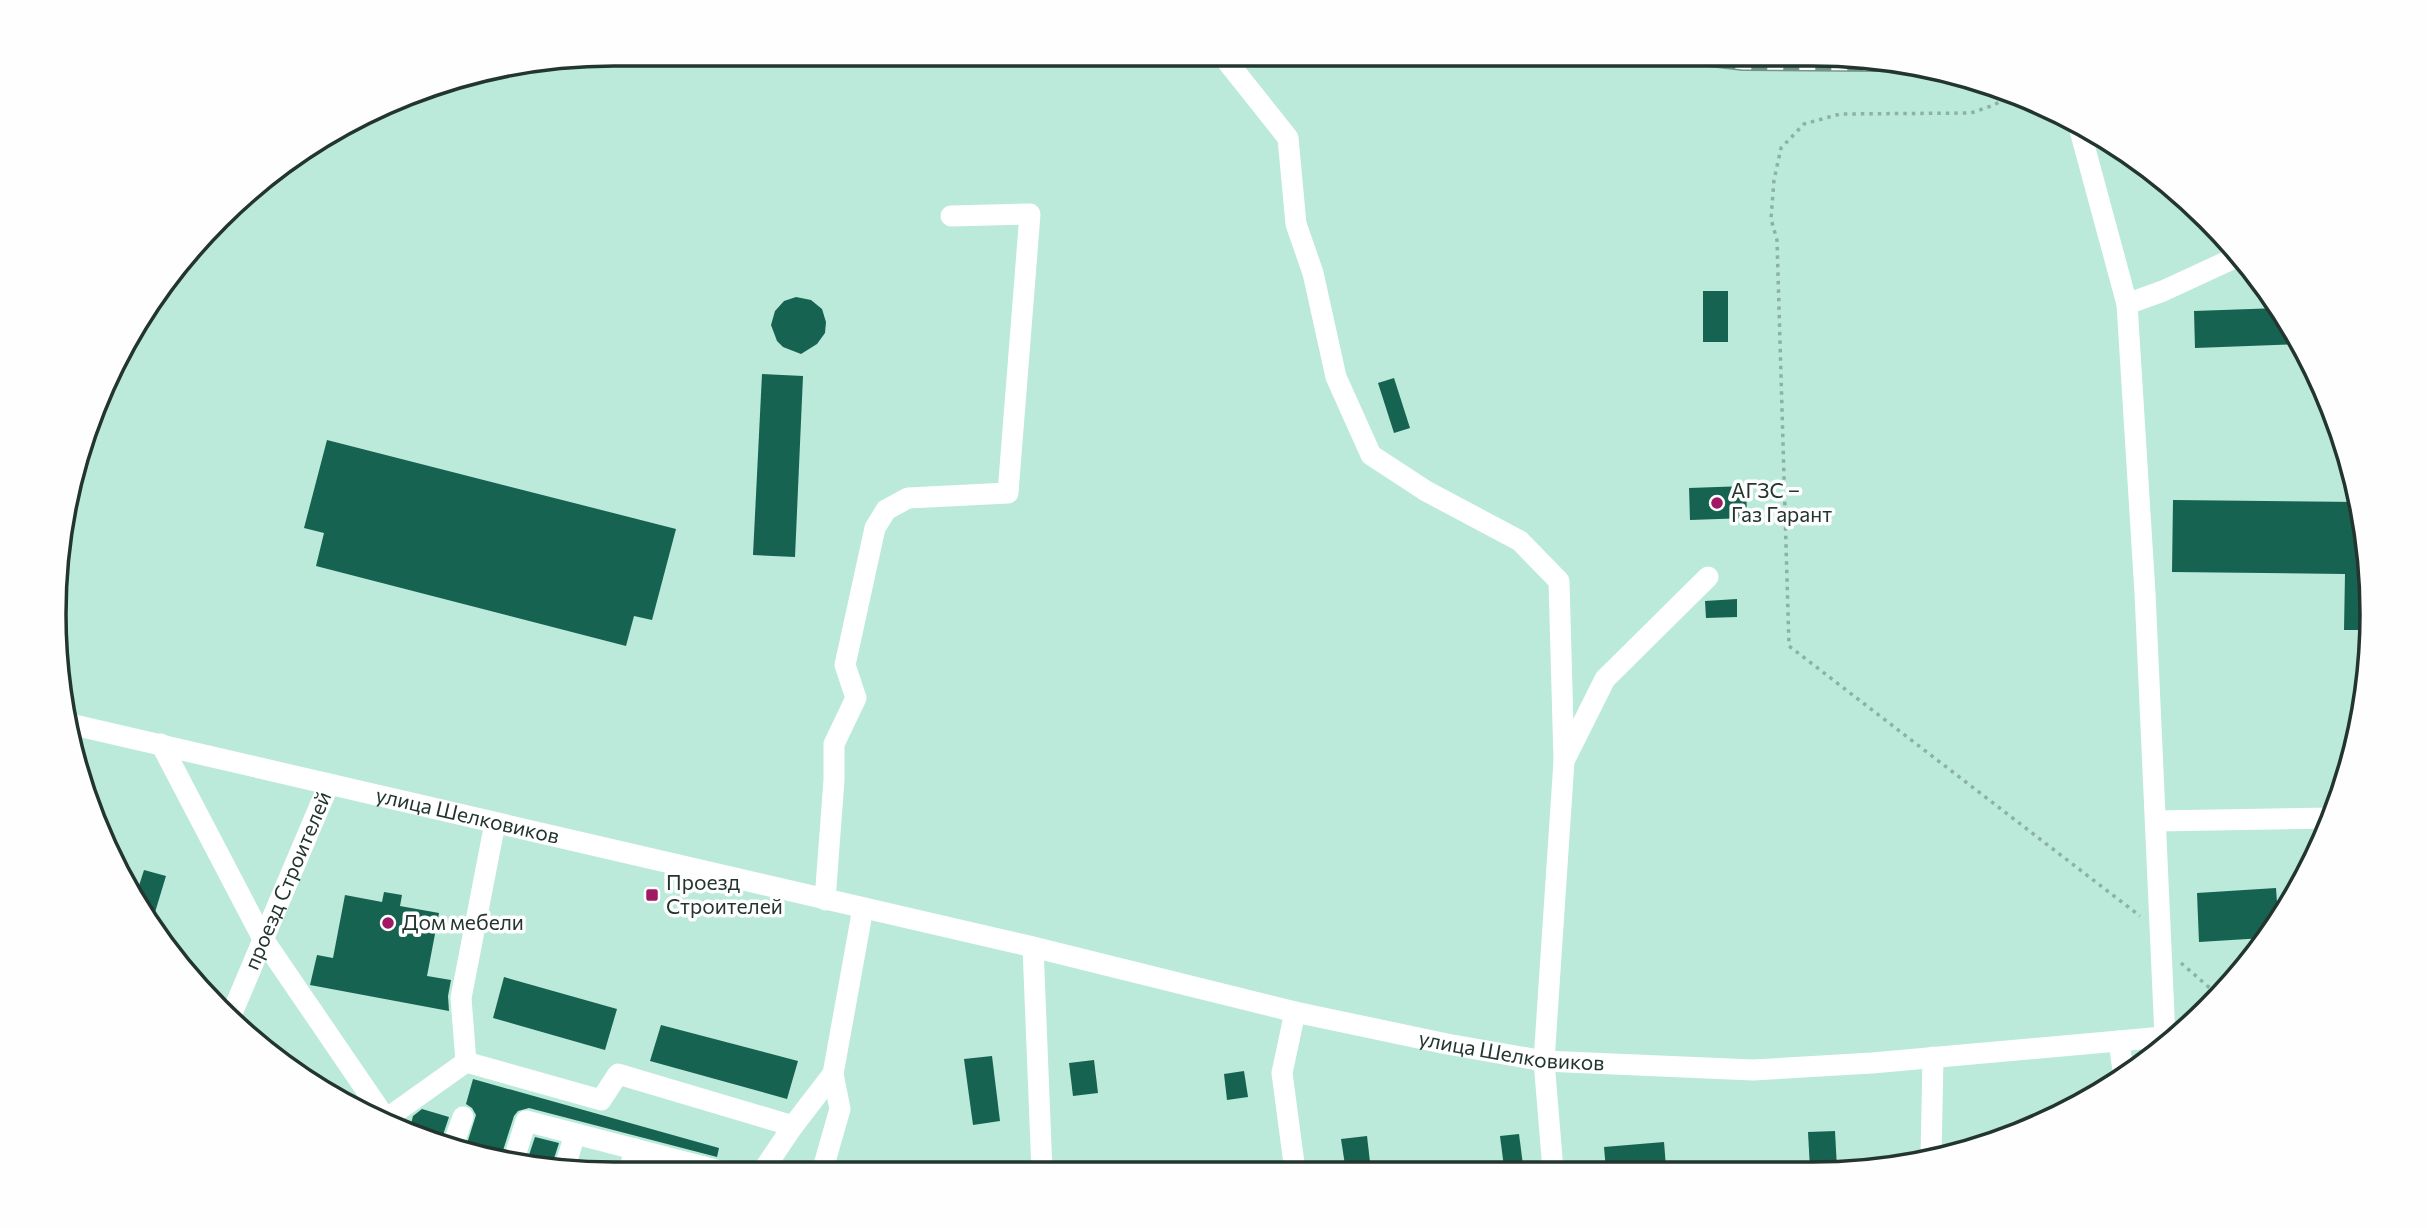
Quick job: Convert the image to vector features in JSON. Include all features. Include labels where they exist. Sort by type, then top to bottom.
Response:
[{"type":"street","points":[[1231,66],[1288,138],[1296,224],[1313,273],[1336,377],[1371,455],[1426,491],[1520,541],[1559,581],[1564,761],[1544,1061],[1552,1162]]},
{"type":"street","points":[[2082,137],[2127,304],[2169,1030]]},
{"type":"street","points":[[825,900],[834,744],[856,698],[845,665],[875,528],[886,510],[908,498],[1008,493],[1030,214],[951,216]]},
{"type":"street","points":[[2127,304],[2163,291],[2230,260]]},
{"type":"street","points":[[1564,761],[1605,679],[1707,577]]},
{"type":"street","name":"улица Шелковиков","points":[[78,726],[1033,947],[1295,1012],[1544,1061],[1753,1070],[2160,1037]]},
{"type":"street","points":[[161,744],[263,939],[378,1108]]},
{"type":"street","name":"проезд Строителей","points":[[234,1008],[330,784]]},
{"type":"street","points":[[2156,821],[2321,818]]},
{"type":"street","points":[[466,1062],[461,998],[495,823]]},
{"type":"street","points":[[825,1162],[840,1109],[833,1074],[863,908]]},
{"type":"street","points":[[1033,947],[1042,1162]]},
{"type":"street","points":[[1294,1162],[1282,1073],[1295,1012]]},
{"type":"street","points":[[2119,1041],[2122,1065]]},
{"type":"street","points":[[1931,1148],[1933,1057]]},
{"type":"street","points":[[396,1116],[466,1062]]},
{"type":"street","points":[[466,1062],[601,1100],[618,1074],[793,1126]]},
{"type":"street","points":[[769,1162],[833,1074]]},
{"type":"street","points":[[456,1138],[463,1116]]},
{"type":"street","points":[[516,1153],[526,1121],[685,1162]]},
{"type":"street","points":[[567,1159],[575,1134]]},
{"type":"street","points":[[632,1162],[635,1149]]},
{"type":"path","points":[[2002,101],[1971,113],[1840,114],[1804,124],[1780,148],[1771,219],[1777,240],[1789,646],[2161,932]]},
{"type":"path","points":[[2178,958],[2184,967],[2211,989]]},
{"type":"building","points":[[1703,291],[1728,291],[1728,342],[1703,342]]},
{"type":"building","points":[[796,297],[811,300],[822,309],[826,322],[825,333],[817,344],[801,354],[783,347],[777,341],[771,325],[775,311],[784,301]]},
{"type":"building","points":[[2267,308],[2289,344],[2195,348],[2194,311]]},
{"type":"building","points":[[762,374],[803,376],[795,557],[753,555]]},
{"type":"building","points":[[1394,378],[1410,428],[1394,433],[1378,383]]},
{"type":"building","points":[[327,440],[676,529],[652,620],[634,616],[626,646],[316,566],[324,533],[304,528]]},
{"type":"building","points":[[1746,486],[1747,518],[1690,520],[1689,488]]},
{"type":"building","points":[[2173,500],[2349,502],[2359,578],[2360,630],[2344,630],[2345,574],[2172,572]]},
{"type":"building","points":[[1737,599],[1737,617],[1706,618],[1705,601]]},
{"type":"building","points":[[144,870],[166,876],[155,912],[140,888]]},
{"type":"building","points":[[2276,888],[2277,904],[2253,939],[2199,942],[2197,893]]},
{"type":"building","points":[[384,892],[402,895],[400,906],[439,913],[427,976],[451,980],[449,1011],[310,985],[317,955],[333,958],[345,895],[382,902]]},
{"type":"building","points":[[504,977],[617,1009],[605,1050],[493,1018]]},
{"type":"building","points":[[661,1025],[798,1061],[787,1099],[650,1061]]},
{"type":"building","points":[[992,1056],[1000,1121],[973,1125],[964,1059]]},
{"type":"building","points":[[1094,1060],[1098,1093],[1073,1096],[1069,1063]]},
{"type":"building","points":[[1244,1071],[1248,1097],[1227,1100],[1224,1074]]},
{"type":"building","points":[[473,1079],[719,1148],[717,1157],[529,1108],[518,1111],[514,1116],[503,1150],[468,1142],[476,1115],[466,1104]]},
{"type":"building","points":[[422,1109],[449,1117],[443,1134],[411,1123],[413,1116]]},
{"type":"building","points":[[1835,1131],[1837,1161],[1810,1162],[1808,1132]]},
{"type":"building","points":[[1519,1134],[1523,1162],[1503,1162],[1500,1136]]},
{"type":"building","points":[[1367,1136],[1370,1162],[1345,1162],[1341,1139]]},
{"type":"building","points":[[535,1137],[559,1143],[554,1158],[529,1155]]},
{"type":"building","points":[[1664,1142],[1666,1162],[1605,1162],[1604,1147]]},
{"type":"railway","points":[[1734,66],[1845,68]]},
{"type":"place","name":"АГЗС – Газ Гарант","points":[[1717,503]]},
{"type":"place","name":"Проезд Строителей","points":[[652,895]]},
{"type":"place","name":"Дом мебели","points":[[388,923]]}]
